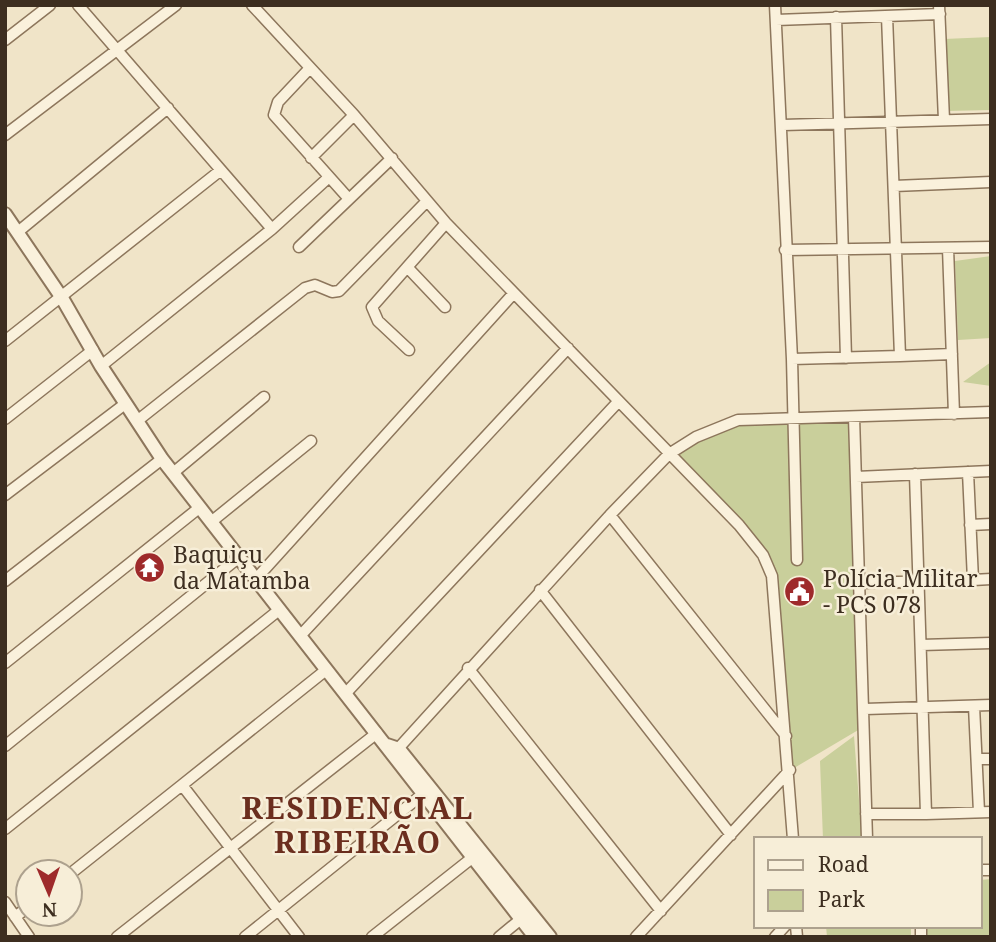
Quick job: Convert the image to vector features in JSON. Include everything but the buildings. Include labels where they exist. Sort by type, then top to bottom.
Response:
[{"type":"street","points":[[5,40],[50,5]]},
{"type":"street","points":[[78,5],[272,229]]},
{"type":"street","points":[[5,135],[176,5]]},
{"type":"street","points":[[252,5],[354,115],[446,223],[739,525],[769,565],[790,770],[793,837]]},
{"type":"street","points":[[775,5],[783,125],[797,560]]},
{"type":"street","points":[[776,20],[887,16],[940,10],[944,120]]},
{"type":"street","points":[[887,16],[900,356]]},
{"type":"street","points":[[836,17],[846,358]]},
{"type":"street","points":[[310,68],[278,102],[273,112],[280,125],[349,199]]},
{"type":"street","points":[[19,231],[168,108]]},
{"type":"street","points":[[311,158],[354,115]]},
{"type":"street","points":[[783,125],[991,119]]},
{"type":"street","points":[[299,247],[392,158]]},
{"type":"street","points":[[5,341],[220,170]]},
{"type":"street","points":[[101,366],[272,229],[328,178]]},
{"type":"street","points":[[894,186],[991,182]]},
{"type":"street","points":[[137,421],[305,288],[315,285],[332,292],[339,291],[427,201]]},
{"type":"street","points":[[5,214],[62,298],[101,366],[162,459],[377,733],[550,937]]},
{"type":"street","points":[[409,350],[378,321],[372,309],[446,223]]},
{"type":"street","points":[[785,250],[991,247]]},
{"type":"street","points":[[948,248],[954,414]]},
{"type":"street","points":[[408,268],[445,307]]},
{"type":"street","points":[[255,580],[513,294]]},
{"type":"street","points":[[300,636],[568,348]]},
{"type":"street","points":[[5,419],[93,351]]},
{"type":"street","points":[[792,359],[952,354]]},
{"type":"street","points":[[173,473],[264,397]]},
{"type":"street","points":[[346,694],[618,402]]},
{"type":"street","points":[[5,495],[125,404]]},
{"type":"street","points":[[393,750],[669,454],[718,426],[738,420],[991,412]]},
{"type":"street","points":[[854,417],[867,837]]},
{"type":"street","points":[[211,522],[310,441]]},
{"type":"street","points":[[5,582],[162,459]]},
{"type":"street","points":[[856,477],[991,471]]},
{"type":"street","points":[[968,472],[973,580]]},
{"type":"street","points":[[915,474],[926,814]]},
{"type":"street","points":[[5,663],[200,508]]},
{"type":"street","points":[[610,515],[787,737]]},
{"type":"street","points":[[970,525],[991,524]]},
{"type":"street","points":[[5,746],[238,558]]},
{"type":"street","points":[[860,583],[991,579]]},
{"type":"street","points":[[540,590],[731,835]]},
{"type":"street","points":[[5,829],[279,610]]},
{"type":"street","points":[[921,645],[991,643]]},
{"type":"street","points":[[468,668],[661,911]]},
{"type":"street","points":[[84,863],[326,670]]},
{"type":"street","points":[[865,709],[991,705]]},
{"type":"street","points":[[974,706],[979,812]]},
{"type":"street","points":[[117,937],[377,733]]},
{"type":"street","points":[[393,750],[423,794],[535,937]]},
{"type":"street","points":[[976,759],[991,759]]},
{"type":"street","points":[[636,937],[790,770]]},
{"type":"street","points":[[182,785],[299,937]]},
{"type":"street","points":[[245,937],[423,794]]},
{"type":"street","points":[[866,814],[991,812]]},
{"type":"street","points":[[372,937],[472,858]]},
{"type":"street","points":[[499,937],[521,919]]},
{"type":"green space","points":[[991,37],[991,110],[947,111],[944,39]]},
{"type":"green space","points":[[991,256],[991,338],[958,340],[955,261]]},
{"type":"green space","points":[[991,362],[991,386],[963,382]]},
{"type":"green space","points":[[854,417],[865,726],[784,774],[768,565],[669,454],[739,421]]},
{"type":"green space","points":[[854,736],[862,837],[823,837],[820,761]]},
{"type":"green space","points":[[991,879],[991,937],[927,937],[926,928],[982,928],[982,880]]},
{"type":"green space","points":[[826,928],[911,928],[911,937],[827,937]]},
{"type":"place","name":"Baquiçu da Matamba","points":[[150,567]]},
{"type":"place","name":"Polícia Militar - PCS 078","points":[[800,591]]},
{"type":"district","name":"RESIDENCIAL RIBEIRÃO","points":[[358,824]]}]
